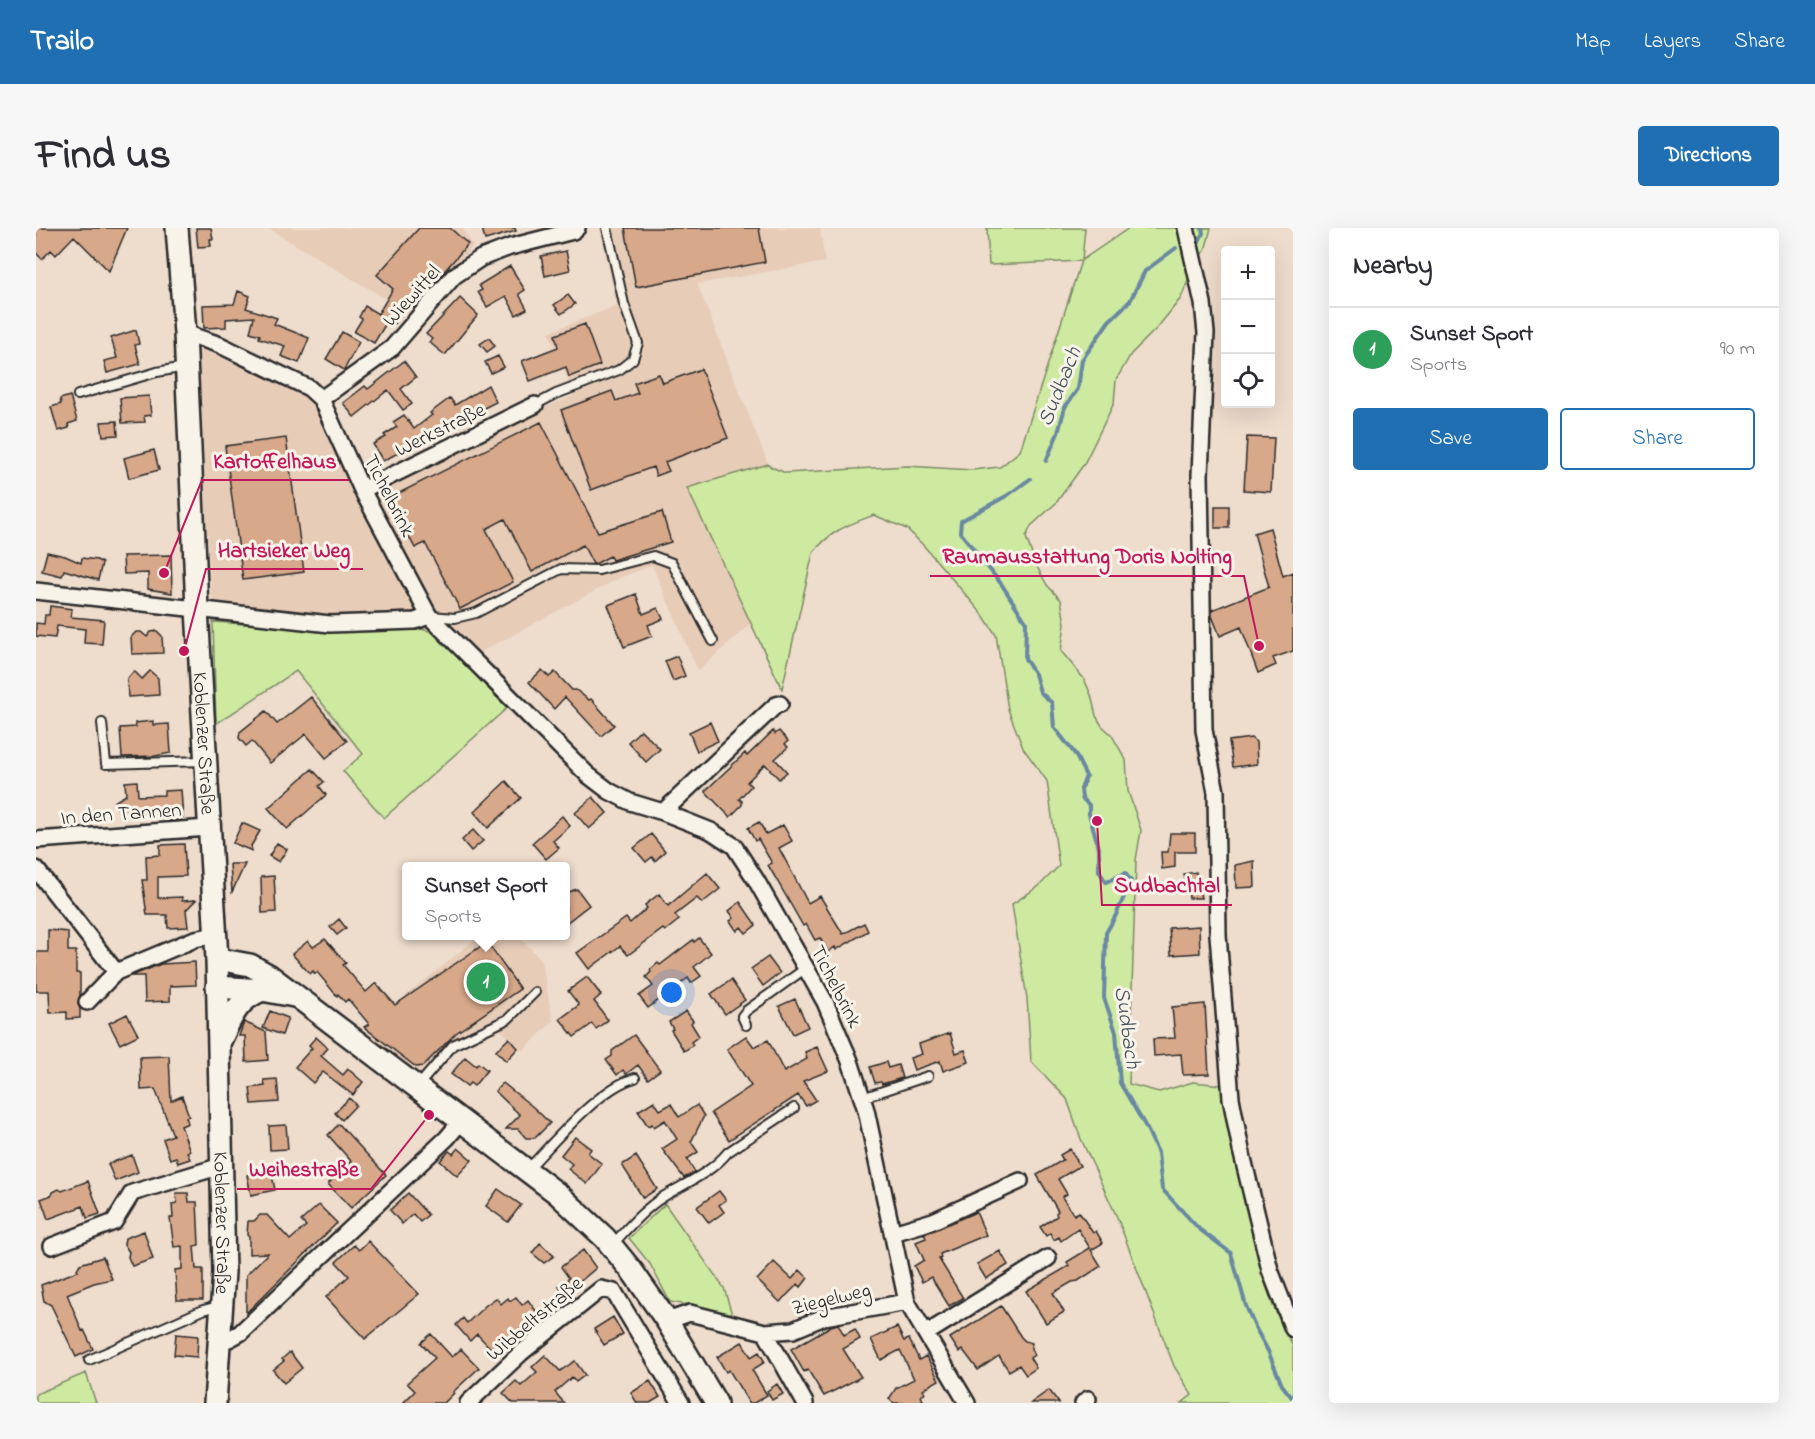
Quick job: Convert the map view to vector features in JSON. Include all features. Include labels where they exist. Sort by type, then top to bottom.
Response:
[{"type":"main road","name":"Koblenzer Straße","points":[[177,228],[185,333],[197,609],[217,959],[224,1272],[215,1403]]},
{"type":"main road","points":[[217,959],[250,964],[270,976],[558,1194],[612,1246],[632,1271],[667,1321],[716,1403]]},
{"type":"main road","points":[[217,987],[262,990],[296,997]]},
{"type":"main road","points":[[219,1042],[237,1006],[249,995],[262,990]]},
{"type":"street","name":"Wiewittel","points":[[321,399],[392,348],[454,276],[481,258],[510,247],[577,228]]},
{"type":"street","points":[[1186,228],[1203,303],[1206,333],[1200,475],[1204,730],[1216,792],[1218,936],[1231,1098],[1270,1270],[1293,1329]]},
{"type":"street","points":[[185,333],[220,345],[309,388],[321,399]]},
{"type":"street","name":"Tichelbrink","points":[[321,399],[362,490],[429,616],[588,775],[609,791],[630,802],[711,831],[734,846],[756,880],[825,1002],[850,1061],[862,1098],[907,1302],[967,1403]]},
{"type":"street","name":"Werkstraße","points":[[362,490],[535,405]]},
{"type":"street","points":[[36,591],[330,624],[415,621],[429,616]]},
{"type":"street","points":[[663,812],[776,705],[780,704]]},
{"type":"street","name":"In den Tannen","points":[[36,840],[209,828]]},
{"type":"street","points":[[36,869],[116,972]]},
{"type":"street","points":[[87,1002],[116,972],[195,939],[215,935]]},
{"type":"street","points":[[220,1339],[229,1339],[240,1333],[447,1138],[462,1120]]},
{"type":"street","points":[[52,1246],[114,1222],[132,1193],[221,1166]]},
{"type":"street","points":[[893,1233],[933,1221],[1020,1181]]},
{"type":"street","points":[[927,1333],[1048,1258]]},
{"type":"street","name":"Wibbeltstraße","points":[[468,1403],[521,1353],[601,1289],[614,1292],[681,1403]]},
{"type":"street","name":"Ziegelweg","points":[[667,1321],[690,1313],[765,1332],[793,1330],[824,1317],[907,1302]]},
{"type":"street","points":[[765,1332],[805,1403]]},
{"type":"lane","points":[[535,405],[556,394],[619,370],[633,359],[638,343],[624,304],[607,228]]},
{"type":"lane","points":[[78,395],[186,366]]},
{"type":"lane","points":[[429,616],[455,618],[476,613],[561,569],[599,570],[653,556],[672,563],[713,641]]},
{"type":"lane","points":[[102,723],[106,764],[206,761]]},
{"type":"lane","points":[[746,1025],[742,1016],[746,1011],[806,968]]},
{"type":"lane","points":[[417,1087],[453,1045],[508,1019],[535,992]]},
{"type":"lane","points":[[862,1098],[928,1076]]},
{"type":"lane","points":[[527,1171],[605,1094],[624,1081],[635,1078]]},
{"type":"lane","points":[[612,1246],[648,1209],[664,1197],[684,1187],[720,1161],[728,1152],[794,1108]]},
{"type":"lane","points":[[89,1360],[203,1310],[223,1305]]},
{"type":"shaded area","points":[[268,228],[462,228],[473,246],[414,316]]},
{"type":"shaded area","points":[[600,228],[820,228],[825,262],[697,284],[768,464],[688,489],[751,623],[698,671],[652,565],[619,578],[462,662],[435,632],[213,622],[196,347],[300,391],[315,406],[358,498],[535,411],[574,396],[549,332],[617,306]]},
{"type":"shaded area","points":[[474,940],[522,940],[541,959],[553,1021],[523,1051],[490,1020],[424,1077],[365,1030]]},
{"type":"green space","points":[[987,228],[1085,228],[1082,260],[1129,228],[1211,228],[1205,251],[1197,258],[1181,298],[1157,328],[1131,354],[1116,380],[1114,403],[1084,464],[1056,503],[1031,526],[1026,537],[1035,563],[1047,585],[1061,600],[1065,624],[1061,651],[1084,679],[1096,716],[1111,734],[1126,760],[1128,791],[1141,830],[1136,860],[1129,1084],[1159,1092],[1193,1082],[1221,1085],[1262,1273],[1273,1306],[1293,1347],[1293,1403],[1182,1403],[1192,1395],[1174,1366],[1117,1217],[1081,1139],[1067,1099],[1031,1061],[1027,998],[1012,904],[1038,887],[1059,866],[1047,781],[1023,748],[1008,709],[996,635],[983,615],[907,529],[874,515],[848,525],[833,534],[813,553],[782,689],[687,488],[768,464],[786,473],[907,466],[972,470],[1000,467],[1020,451],[1081,261],[989,265]]},
{"type":"green space","points":[[213,622],[329,629],[416,628],[434,632],[507,708],[384,818],[343,771],[363,754],[296,671],[216,724]]},
{"type":"green space","points":[[665,1204],[724,1288],[733,1318],[670,1302],[650,1264],[629,1238]]},
{"type":"green space","points":[[86,1373],[96,1403],[36,1403],[36,1394]]},
{"type":"building","points":[[36,228],[127,228],[109,271],[74,236],[56,255],[51,250],[42,259],[36,253]]},
{"type":"building","points":[[196,228],[211,228],[213,239],[210,239],[211,246],[198,247]]},
{"type":"building","points":[[419,228],[450,228],[468,244],[413,307],[407,301],[394,324],[388,320],[374,343],[354,332],[362,319],[359,317],[365,306],[378,314],[393,289],[377,275]]},
{"type":"building","points":[[482,228],[515,228],[516,231],[485,240]]},
{"type":"building","points":[[625,228],[759,228],[765,262],[636,287]]},
{"type":"building","points":[[566,251],[570,270],[545,276],[541,256]]},
{"type":"building","points":[[510,266],[525,290],[519,294],[527,309],[516,315],[506,296],[487,307],[478,292],[482,290],[479,285]]},
{"type":"building","points":[[238,291],[250,296],[246,308],[277,318],[274,324],[309,338],[299,363],[281,356],[285,346],[259,338],[260,335],[250,332],[254,317],[226,319],[226,327],[204,328],[203,305],[234,304]]},
{"type":"building","points":[[568,295],[575,304],[561,314],[554,305]]},
{"type":"building","points":[[460,298],[478,315],[445,355],[429,342],[432,339],[426,334]]},
{"type":"building","points":[[585,324],[600,365],[569,377],[566,367],[530,381],[522,361],[558,347],[555,335]]},
{"type":"building","points":[[136,330],[139,344],[135,345],[140,364],[107,373],[104,361],[117,358],[111,338]]},
{"type":"building","points":[[342,332],[359,342],[344,370],[326,359]]},
{"type":"building","points":[[489,338],[495,346],[487,352],[480,344]]},
{"type":"building","points":[[498,356],[504,367],[491,373],[485,362]]},
{"type":"building","points":[[404,361],[416,377],[401,389],[412,404],[403,410],[388,390],[354,417],[343,403],[365,386],[368,389]]},
{"type":"building","points":[[701,369],[728,438],[665,462],[669,471],[656,476],[653,467],[591,490],[561,410],[612,391],[616,401],[638,393],[634,383],[659,374],[663,383]]},
{"type":"building","points":[[488,385],[496,402],[472,414],[470,411],[443,431],[440,427],[422,440],[383,461],[373,444],[386,437],[384,435],[397,427],[393,422],[404,415],[414,429],[450,398],[455,405]]},
{"type":"building","points":[[70,396],[77,421],[68,424],[69,428],[58,431],[51,407],[61,404],[60,399]]},
{"type":"building","points":[[149,396],[151,415],[144,416],[145,422],[122,423],[120,398]]},
{"type":"building","points":[[117,421],[118,435],[103,436],[101,422]]},
{"type":"building","points":[[541,422],[598,532],[662,512],[671,542],[612,560],[610,556],[595,564],[583,545],[532,572],[505,519],[486,529],[513,582],[460,609],[425,543],[415,548],[389,498]]},
{"type":"building","points":[[1247,437],[1274,438],[1271,492],[1244,490]]},
{"type":"building","points":[[286,438],[304,572],[243,580],[225,446]]},
{"type":"building","points":[[154,450],[159,470],[129,478],[124,458]]},
{"type":"building","points":[[1215,506],[1229,506],[1229,528],[1215,528]]},
{"type":"building","points":[[1270,528],[1283,576],[1293,572],[1293,651],[1273,658],[1276,665],[1258,673],[1241,627],[1220,636],[1212,610],[1269,587],[1254,533]]},
{"type":"building","points":[[47,552],[81,563],[82,558],[97,560],[102,563],[98,580],[64,570],[62,576],[42,571]]},
{"type":"building","points":[[171,555],[172,593],[148,589],[148,573],[124,574],[123,556]]},
{"type":"building","points":[[636,594],[643,614],[658,608],[663,619],[648,625],[652,636],[624,647],[608,605]]},
{"type":"building","points":[[50,606],[72,609],[71,617],[104,620],[102,644],[84,643],[85,629],[57,626],[55,638],[36,636],[36,623],[44,624],[45,615],[49,615]]},
{"type":"building","points":[[157,631],[162,636],[163,653],[132,654],[131,637],[136,632],[141,632],[147,637],[151,632]]},
{"type":"building","points":[[677,656],[685,676],[673,681],[665,661]]},
{"type":"building","points":[[542,670],[549,677],[555,672],[572,690],[591,699],[614,725],[601,736],[565,697],[554,709],[529,682]]},
{"type":"building","points":[[134,671],[142,679],[150,671],[158,678],[159,695],[128,697],[127,679]]},
{"type":"building","points":[[311,697],[347,741],[326,758],[306,734],[270,763],[252,741],[246,746],[239,738],[240,732],[266,711],[277,724]]},
{"type":"building","points":[[153,721],[153,725],[169,724],[171,753],[122,757],[120,728],[136,727],[135,723]]},
{"type":"building","points":[[710,722],[718,741],[697,751],[689,732]]},
{"type":"building","points":[[641,730],[660,749],[646,762],[628,742]]},
{"type":"building","points":[[773,731],[775,734],[779,731],[788,741],[785,744],[788,747],[775,759],[787,772],[779,779],[765,764],[747,782],[751,786],[739,799],[742,805],[730,817],[705,791],[745,753],[747,756]]},
{"type":"building","points":[[1251,738],[1256,742],[1257,764],[1233,767],[1229,741]]},
{"type":"building","points":[[312,769],[324,782],[319,786],[326,795],[287,829],[268,808]]},
{"type":"building","points":[[137,781],[138,796],[164,795],[164,791],[181,790],[183,817],[181,820],[169,821],[169,818],[165,818],[165,814],[122,816],[114,802],[126,795],[125,782]]},
{"type":"building","points":[[506,781],[521,798],[488,828],[474,812]]},
{"type":"building","points":[[593,797],[607,813],[589,829],[575,813]]},
{"type":"building","points":[[562,816],[570,826],[553,841],[559,848],[546,859],[532,843]]},
{"type":"building","points":[[759,822],[766,834],[783,825],[792,841],[779,848],[808,903],[820,896],[843,934],[864,923],[868,931],[836,950],[835,947],[828,952],[820,938],[815,940],[806,924],[803,926],[768,865],[772,863],[758,839],[755,841],[748,828]]},
{"type":"building","points":[[242,823],[260,831],[251,846],[252,851],[233,843]]},
{"type":"building","points":[[473,830],[483,841],[471,851],[462,840]]},
{"type":"building","points":[[1170,833],[1195,833],[1195,852],[1175,852],[1175,867],[1162,869],[1161,852],[1168,852]]},
{"type":"building","points":[[651,834],[665,851],[655,861],[652,857],[646,862],[634,848]]},
{"type":"building","points":[[277,843],[287,849],[279,862],[269,856]]},
{"type":"building","points":[[184,844],[186,876],[158,877],[158,898],[182,897],[182,901],[196,900],[186,910],[188,927],[168,928],[167,915],[147,915],[142,880],[147,880],[146,856],[160,855],[160,845]]},
{"type":"building","points":[[1254,861],[1255,887],[1236,888],[1235,865]]},
{"type":"building","points":[[230,864],[245,864],[232,892]]},
{"type":"building","points":[[1196,872],[1201,898],[1189,898],[1184,874]]},
{"type":"building","points":[[707,873],[720,889],[702,903],[697,898],[675,915],[679,920],[628,955],[620,946],[589,969],[577,953],[626,918],[630,923],[647,908],[645,905],[659,894],[668,906]]},
{"type":"building","points":[[274,876],[276,912],[262,913],[261,877]]},
{"type":"building","points":[[577,889],[589,905],[570,920],[570,892]]},
{"type":"building","points":[[740,902],[756,925],[746,933],[741,927],[737,931],[730,921],[734,918],[729,911]]},
{"type":"building","points":[[339,919],[346,928],[337,935],[330,927]]},
{"type":"building","points":[[1199,926],[1200,953],[1171,955],[1169,928]]},
{"type":"building","points":[[48,930],[68,932],[68,951],[76,951],[76,973],[80,973],[78,1004],[80,1018],[67,1019],[67,1012],[50,1013],[49,991],[36,991],[36,952],[48,952]]},
{"type":"building","points":[[699,938],[711,953],[694,967],[701,976],[691,983],[688,978],[648,1008],[639,996],[653,986],[646,977],[651,972],[650,970]]},
{"type":"building","points":[[325,939],[346,963],[343,965],[366,992],[376,983],[395,1005],[487,942],[520,989],[456,1033],[423,1066],[416,1067],[364,1027],[369,1024],[348,999],[345,1002],[338,994],[337,996],[317,972],[315,974],[313,971],[310,974],[292,954],[308,941],[313,947]]},
{"type":"building","points":[[768,957],[780,973],[763,986],[751,969]]},
{"type":"building","points":[[195,962],[196,985],[170,986],[170,1001],[145,1002],[144,976],[131,976],[161,964]]},
{"type":"building","points":[[587,977],[601,995],[594,1001],[608,1020],[596,1029],[592,1024],[574,1037],[560,1019],[579,1005],[568,991]]},
{"type":"building","points":[[731,980],[745,1000],[725,1014],[711,994]]},
{"type":"building","points":[[795,999],[808,1027],[793,1034],[779,1006]]},
{"type":"building","points":[[1205,1004],[1209,1074],[1183,1075],[1181,1054],[1154,1056],[1153,1039],[1175,1038],[1172,1007]]},
{"type":"building","points":[[270,1011],[288,1018],[282,1035],[263,1028]]},
{"type":"building","points":[[686,1011],[699,1036],[691,1042],[693,1045],[684,1051],[671,1030],[673,1029],[669,1022]]},
{"type":"building","points":[[127,1014],[138,1035],[120,1044],[109,1023]]},
{"type":"building","points":[[244,1022],[266,1032],[268,1060],[246,1062],[245,1036],[239,1036]]},
{"type":"building","points":[[950,1033],[956,1053],[965,1050],[969,1062],[943,1071],[940,1061],[914,1070],[910,1058],[922,1054],[919,1044]]},
{"type":"building","points":[[634,1035],[660,1070],[648,1079],[638,1065],[626,1074],[623,1070],[617,1075],[606,1060],[612,1056],[612,1051]]},
{"type":"building","points":[[746,1036],[754,1047],[768,1040],[784,1072],[807,1059],[805,1052],[817,1047],[828,1071],[803,1081],[816,1100],[806,1106],[798,1095],[729,1140],[711,1113],[751,1086],[727,1049]]},
{"type":"building","points":[[316,1037],[328,1048],[321,1056],[343,1075],[348,1069],[363,1082],[353,1095],[323,1072],[313,1083],[295,1067],[312,1048],[309,1045]]},
{"type":"building","points":[[509,1038],[518,1048],[506,1061],[496,1051]]},
{"type":"building","points":[[169,1056],[171,1101],[182,1096],[189,1116],[186,1117],[188,1123],[181,1126],[190,1151],[187,1152],[190,1159],[178,1163],[176,1157],[170,1159],[163,1139],[173,1135],[155,1089],[141,1090],[140,1057]]},
{"type":"building","points":[[465,1057],[476,1066],[478,1063],[487,1070],[474,1086],[470,1083],[467,1086],[451,1074]]},
{"type":"building","points":[[886,1062],[888,1068],[898,1065],[902,1078],[882,1084],[881,1082],[875,1083],[870,1067]]},
{"type":"building","points":[[277,1079],[279,1102],[252,1104],[250,1088],[265,1086],[264,1080]]},
{"type":"building","points":[[503,1083],[550,1123],[535,1138],[526,1138],[518,1129],[506,1129],[520,1115],[495,1091]]},
{"type":"building","points":[[349,1098],[356,1105],[342,1120],[335,1113]]},
{"type":"building","points":[[654,1101],[660,1110],[671,1104],[679,1117],[697,1105],[704,1116],[691,1142],[698,1152],[687,1159],[695,1172],[684,1178],[662,1149],[677,1139],[665,1120],[654,1127],[652,1124],[648,1126],[638,1111]]},
{"type":"building","points":[[339,1124],[386,1175],[351,1208],[328,1184],[351,1161],[328,1135]]},
{"type":"building","points":[[286,1125],[288,1149],[270,1150],[269,1126]]},
{"type":"building","points":[[575,1137],[591,1149],[588,1153],[602,1164],[587,1184],[568,1169],[572,1164],[561,1155]]},
{"type":"building","points":[[458,1148],[472,1160],[457,1176],[440,1161],[449,1151],[453,1154]]},
{"type":"building","points":[[1070,1149],[1080,1166],[1058,1179],[1067,1194],[1062,1197],[1074,1215],[1079,1212],[1093,1233],[1096,1231],[1103,1243],[1091,1250],[1101,1266],[1053,1293],[1064,1312],[1046,1323],[1026,1291],[1069,1266],[1067,1262],[1090,1248],[1078,1229],[1061,1241],[1059,1237],[1054,1240],[1050,1233],[1046,1236],[1040,1227],[1057,1216],[1058,1211],[1037,1175],[1063,1160],[1060,1155]]},
{"type":"building","points":[[132,1155],[138,1172],[115,1181],[108,1164]]},
{"type":"building","points":[[636,1156],[657,1189],[643,1198],[622,1165]]},
{"type":"building","points":[[271,1170],[275,1190],[251,1195],[247,1175]]},
{"type":"building","points":[[88,1181],[100,1214],[87,1218],[83,1206],[48,1219],[41,1199],[52,1195],[59,1189],[62,1191]]},
{"type":"building","points":[[498,1189],[521,1205],[508,1222],[486,1206]]},
{"type":"building","points":[[719,1191],[726,1200],[719,1205],[724,1212],[709,1223],[697,1207]]},
{"type":"building","points":[[176,1193],[188,1193],[189,1202],[197,1202],[199,1245],[194,1246],[196,1269],[203,1269],[203,1300],[177,1300],[175,1270],[182,1269],[182,1246],[174,1247],[170,1218],[173,1218],[172,1204],[177,1203]]},
{"type":"building","points":[[408,1193],[428,1215],[420,1222],[413,1214],[402,1224],[390,1210]]},
{"type":"building","points":[[319,1205],[337,1223],[246,1313],[246,1275],[268,1253],[249,1254],[248,1221],[254,1221],[260,1215],[267,1215],[290,1240],[306,1226],[301,1221]]},
{"type":"building","points":[[976,1212],[986,1235],[940,1254],[939,1259],[963,1298],[949,1306],[931,1277],[922,1282],[914,1266],[924,1260],[916,1242],[926,1238],[924,1234]]},
{"type":"building","points":[[144,1231],[153,1259],[132,1266],[128,1257],[129,1252],[124,1244],[125,1238]]},
{"type":"building","points":[[368,1241],[419,1294],[365,1339],[326,1297],[349,1276],[336,1262],[354,1245],[359,1250]]},
{"type":"building","points":[[540,1243],[554,1256],[544,1263],[532,1253]]},
{"type":"building","points":[[583,1250],[596,1268],[565,1294],[559,1286],[569,1278],[561,1267]]},
{"type":"building","points":[[1000,1251],[1008,1265],[986,1279],[977,1264]]},
{"type":"building","points":[[103,1257],[112,1279],[94,1283],[67,1294],[82,1331],[84,1330],[93,1349],[76,1357],[51,1305],[44,1301],[41,1285],[78,1271],[80,1264]]},
{"type":"building","points":[[774,1262],[792,1279],[800,1270],[808,1278],[801,1287],[798,1284],[780,1302],[757,1280]]},
{"type":"building","points":[[516,1297],[522,1305],[528,1300],[539,1315],[533,1323],[526,1325],[507,1341],[509,1343],[496,1354],[477,1334],[470,1341],[456,1325],[463,1318],[467,1323],[496,1298],[501,1304],[508,1298],[510,1301]]},
{"type":"building","points":[[1001,1306],[1021,1337],[1032,1343],[1031,1349],[1034,1355],[1030,1358],[1036,1368],[1026,1375],[1019,1365],[1009,1371],[999,1356],[978,1370],[963,1350],[959,1352],[950,1338]]},
{"type":"building","points":[[613,1317],[623,1334],[604,1345],[594,1329]]},
{"type":"building","points":[[838,1324],[844,1335],[855,1329],[860,1339],[843,1349],[861,1377],[824,1396],[808,1370],[804,1372],[791,1349]]},
{"type":"building","points":[[897,1327],[904,1341],[909,1339],[919,1360],[926,1356],[939,1380],[923,1389],[925,1393],[921,1396],[923,1400],[916,1403],[894,1403],[889,1399],[896,1388],[914,1379],[900,1350],[881,1360],[871,1339]]},
{"type":"building","points":[[176,1334],[198,1336],[197,1357],[174,1355]]},
{"type":"building","points":[[431,1334],[452,1357],[461,1349],[479,1368],[444,1403],[403,1403],[415,1391],[407,1383],[435,1358],[421,1343]]},
{"type":"building","points":[[742,1342],[751,1357],[759,1352],[765,1362],[752,1370],[767,1395],[754,1403],[749,1403],[729,1370],[726,1372],[717,1357]]},
{"type":"building","points":[[290,1352],[302,1368],[284,1383],[273,1370],[284,1361],[282,1359]]},
{"type":"building","points":[[545,1355],[560,1371],[575,1361],[585,1375],[576,1382],[572,1377],[555,1392],[564,1403],[513,1403],[503,1393],[516,1381],[521,1386],[537,1372],[532,1367]]},
{"type":"building","points":[[650,1381],[660,1397],[650,1403],[637,1403],[631,1393]]},
{"type":"building","points":[[777,1384],[783,1394],[772,1400],[767,1391]]},
{"type":"building","points":[[1049,1390],[1059,1403],[1031,1403]]},
{"type":"waterway","name":"Sudbach","points":[[1197,245],[1203,233],[1202,228]]},
{"type":"waterway","name":"Sudbach","points":[[1046,461],[1058,433],[1065,407],[1078,389],[1082,360],[1109,321],[1130,301],[1145,271],[1176,248]]},
{"type":"waterway","name":"Sudbach","points":[[1030,479],[1008,495],[961,521],[960,532],[1002,585],[1026,622],[1025,659],[1035,674],[1040,692],[1052,703],[1054,727],[1075,754],[1086,776],[1081,789],[1082,798],[1089,805],[1089,814],[1099,848],[1099,871],[1106,882],[1125,873],[1131,881],[1106,933],[1104,998],[1116,1032],[1120,1083],[1158,1153],[1162,1189],[1199,1229],[1231,1253],[1246,1306],[1282,1385],[1293,1399]]},
{"type":"place","name":"Kartoffelhaus","points":[[164,573]]},
{"type":"place","name":"Raumausstattung Doris Nolting","points":[[1259,646]]},
{"type":"place","name":"Hartsieker Weg","points":[[184,651]]},
{"type":"place","name":"Sudbachtal","points":[[1097,821]]},
{"type":"place","name":"Sunset Sport","points":[[486,982]]},
{"type":"place","name":"Weihestraße","points":[[429,1115]]}]
